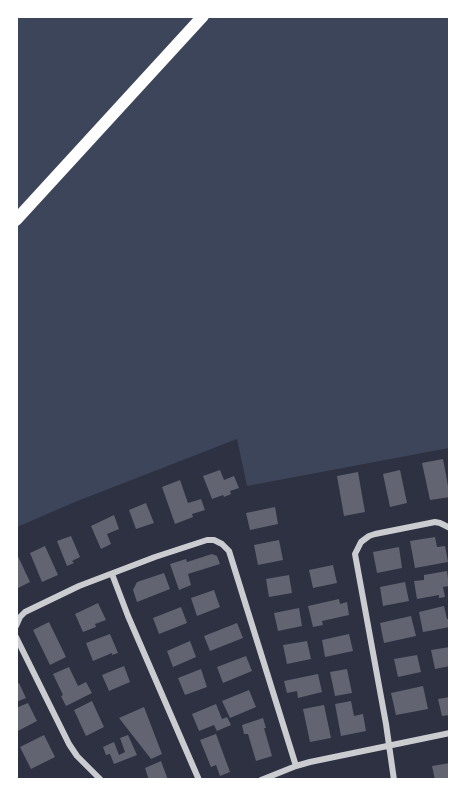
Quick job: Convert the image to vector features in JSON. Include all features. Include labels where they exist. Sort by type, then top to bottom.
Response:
[{"type":"main road","points":[[16,220],[203,16]]},
{"type":"street","points":[[394,780],[356,549],[365,538],[375,534],[435,522],[450,528]]},
{"type":"street","points":[[16,626],[25,612],[79,586],[154,557],[207,540],[222,544],[229,551],[296,765]]},
{"type":"street","points":[[112,574],[199,780]]},
{"type":"street","points":[[16,637],[69,744],[77,756],[101,780]]},
{"type":"street","points":[[261,780],[296,765],[450,733]]},
{"type":"shaded area","points":[[17,17],[449,17],[449,448],[247,486],[237,439],[17,527]]},
{"type":"building","points":[[443,459],[450,497],[430,500],[422,463]]},
{"type":"building","points":[[220,470],[224,480],[234,476],[239,488],[230,491],[231,494],[224,497],[223,495],[212,499],[203,476]]},
{"type":"building","points":[[400,470],[407,503],[390,507],[383,474]]},
{"type":"building","points":[[358,472],[365,512],[344,516],[337,476]]},
{"type":"building","points":[[180,480],[188,503],[201,499],[205,510],[192,514],[193,517],[175,524],[162,487]]},
{"type":"building","points":[[146,503],[154,523],[136,529],[129,510]]},
{"type":"building","points":[[275,507],[278,524],[250,530],[246,513]]},
{"type":"building","points":[[114,515],[119,529],[107,534],[111,544],[101,549],[91,526]]},
{"type":"building","points":[[71,536],[80,557],[67,566],[57,541]]},
{"type":"building","points":[[435,537],[437,547],[445,546],[448,562],[415,568],[410,541]]},
{"type":"building","points":[[279,540],[283,560],[258,565],[254,545]]},
{"type":"building","points":[[45,546],[58,575],[42,582],[30,553]]},
{"type":"building","points":[[399,547],[402,568],[377,573],[373,552]]},
{"type":"building","points":[[16,552],[30,582],[16,589]]},
{"type":"building","points":[[212,554],[217,556],[220,564],[188,574],[191,585],[179,590],[170,564],[186,559],[187,562]]},
{"type":"building","points":[[333,565],[337,583],[313,588],[309,570]]},
{"type":"building","points":[[447,571],[449,586],[443,587],[445,597],[439,598],[439,595],[417,599],[414,581],[424,580],[424,575]]},
{"type":"building","points":[[164,573],[170,589],[137,602],[133,590],[137,582]]},
{"type":"building","points":[[289,575],[292,593],[269,597],[266,579]]},
{"type":"building","points":[[405,582],[409,601],[383,606],[380,587]]},
{"type":"building","points":[[214,590],[220,607],[197,616],[191,598]]},
{"type":"building","points":[[339,599],[340,604],[347,602],[349,615],[322,621],[323,625],[313,627],[308,606]]},
{"type":"building","points":[[98,603],[106,620],[83,632],[75,614]]},
{"type":"building","points":[[444,606],[447,619],[450,619],[450,627],[423,632],[419,612]]},
{"type":"building","points":[[181,607],[187,623],[159,634],[153,618]]},
{"type":"building","points":[[299,608],[302,626],[278,631],[274,613]]},
{"type":"building","points":[[411,616],[416,636],[384,643],[380,623]]},
{"type":"building","points":[[49,622],[66,657],[50,665],[33,630]]},
{"type":"building","points":[[237,623],[243,638],[210,651],[204,636]]},
{"type":"building","points":[[110,634],[118,653],[112,655],[112,653],[93,661],[86,643]]},
{"type":"building","points":[[349,634],[353,651],[325,657],[322,640]]},
{"type":"building","points":[[190,641],[196,657],[173,667],[167,651]]},
{"type":"building","points":[[307,641],[311,659],[287,664],[283,645]]},
{"type":"building","points":[[450,647],[450,666],[435,669],[431,650]]},
{"type":"building","points":[[417,655],[421,672],[398,677],[394,659]]},
{"type":"building","points":[[246,656],[252,671],[223,683],[217,667]]},
{"type":"building","points":[[124,666],[130,682],[109,691],[102,675]]},
{"type":"building","points":[[69,667],[78,686],[86,682],[92,693],[66,706],[53,674]]},
{"type":"building","points":[[201,669],[207,687],[185,695],[178,678]]},
{"type":"building","points":[[347,669],[352,693],[335,696],[330,672]]},
{"type":"building","points":[[318,674],[322,692],[298,698],[297,691],[287,693],[284,681]]},
{"type":"building","points":[[19,683],[26,698],[16,702],[16,684]]},
{"type":"building","points":[[423,686],[428,709],[396,715],[391,693]]},
{"type":"building","points":[[249,690],[256,707],[230,718],[222,701]]},
{"type":"building","points":[[450,697],[450,715],[442,716],[438,699]]},
{"type":"building","points":[[92,701],[104,727],[86,736],[74,710]]},
{"type":"building","points":[[351,701],[354,716],[363,714],[366,731],[341,736],[335,704]]},
{"type":"building","points":[[28,703],[37,721],[16,732],[16,708]]},
{"type":"building","points":[[216,704],[222,719],[227,717],[231,725],[217,731],[214,725],[199,731],[192,714]]},
{"type":"building","points":[[324,705],[331,738],[310,742],[303,709]]},
{"type":"building","points":[[144,707],[162,754],[151,759],[119,718]]},
{"type":"building","points":[[263,718],[272,756],[256,761],[248,734],[244,734],[242,725]]},
{"type":"building","points":[[216,734],[230,772],[220,776],[216,765],[211,767],[200,740]]},
{"type":"building","points":[[44,735],[55,757],[31,769],[20,747]]},
{"type":"building","points":[[128,735],[137,755],[114,764],[110,754],[106,755],[103,747],[114,742],[119,755],[125,752],[120,738]]},
{"type":"building","points":[[161,761],[168,780],[149,780],[145,768]]},
{"type":"building","points":[[450,763],[450,780],[435,780],[432,766]]}]
